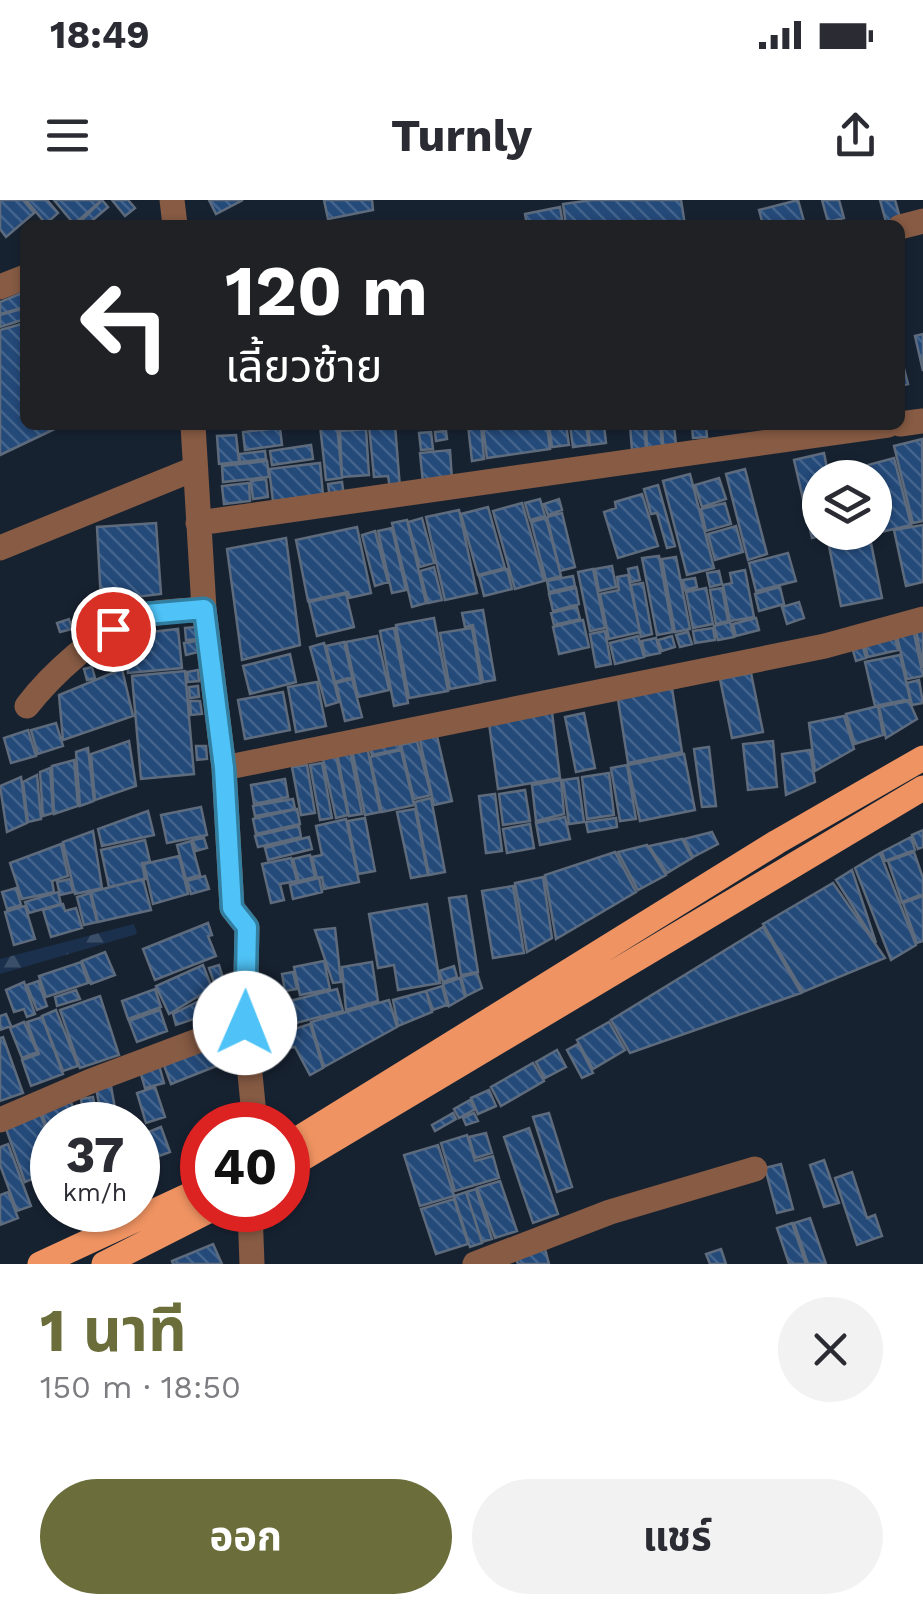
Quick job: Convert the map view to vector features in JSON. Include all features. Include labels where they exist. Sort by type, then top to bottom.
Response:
[{"type":"main road","points":[[310,1132],[777,842],[923,758]]},
{"type":"main road","points":[[310,1154],[923,788]]},
{"type":"main road","points":[[40,1264],[180,1199]]},
{"type":"main road","points":[[104,1264],[180,1225]]},
{"type":"street","points":[[193,430],[204,609],[224,768],[232,908],[247,927],[245,1023],[253,1102]]},
{"type":"street","points":[[198,523],[819,430]]},
{"type":"street","points":[[0,548],[194,470]]},
{"type":"street","points":[[26,706],[66,666],[129,620],[147,614],[204,609]]},
{"type":"street","points":[[224,768],[824,646],[923,618]]},
{"type":"street","points":[[0,1120],[245,1023]]},
{"type":"street","points":[[474,1264],[610,1212],[754,1168]]},
{"type":"street","points":[[251,1232],[252,1264]]},
{"type":"green space","points":[[134,924],[137,934],[0,974],[0,959]]},
{"type":"building","points":[[0,200],[23,200],[34,213],[20,220],[20,225],[6,237],[0,229]]},
{"type":"building","points":[[26,200],[47,200],[58,213],[50,220],[43,220]]},
{"type":"building","points":[[54,200],[102,200],[79,220],[71,220]]},
{"type":"building","points":[[102,200],[108,207],[93,220],[82,220]]},
{"type":"building","points":[[112,200],[128,200],[135,208],[125,216]]},
{"type":"building","points":[[209,200],[243,200],[216,214]]},
{"type":"building","points":[[324,200],[372,200],[373,210],[328,219]]},
{"type":"building","points":[[592,200],[681,200],[684,220],[565,220],[563,204]]},
{"type":"building","points":[[798,200],[804,220],[762,220],[759,210]]},
{"type":"building","points":[[822,200],[839,200],[844,218],[827,220]]},
{"type":"building","points":[[880,200],[895,200],[900,218],[885,220]]},
{"type":"building","points":[[560,207],[562,220],[526,220],[525,214]]},
{"type":"building","points":[[20,294],[20,308],[0,314],[0,302]]},
{"type":"building","points":[[20,309],[20,321],[0,327],[0,315]]},
{"type":"building","points":[[20,324],[20,430],[52,430],[0,455],[0,330]]},
{"type":"building","points":[[923,334],[923,371],[915,336]]},
{"type":"building","points":[[280,430],[282,445],[245,450],[243,432]]},
{"type":"building","points":[[321,430],[337,430],[342,478],[326,480]]},
{"type":"building","points":[[366,430],[369,475],[342,477],[340,431]]},
{"type":"building","points":[[369,430],[395,430],[400,488],[390,488],[388,476],[374,477]]},
{"type":"building","points":[[469,430],[481,430],[484,459],[472,461]]},
{"type":"building","points":[[484,430],[548,430],[550,449],[487,458]]},
{"type":"building","points":[[550,430],[567,430],[569,445],[552,447]]},
{"type":"building","points":[[571,430],[587,430],[589,445],[573,447]]},
{"type":"building","points":[[588,430],[605,430],[606,443],[590,445]]},
{"type":"building","points":[[630,430],[644,430],[646,449],[632,450]]},
{"type":"building","points":[[646,430],[660,430],[662,446],[647,448]]},
{"type":"building","points":[[662,430],[674,430],[676,445],[663,446]]},
{"type":"building","points":[[692,430],[706,430],[707,437],[693,438]]},
{"type":"building","points":[[446,431],[447,439],[436,441],[435,432]]},
{"type":"building","points":[[431,432],[433,449],[421,450],[419,433]]},
{"type":"building","points":[[236,435],[239,462],[219,464],[217,436]]},
{"type":"building","points":[[922,439],[923,521],[913,523],[894,446]]},
{"type":"building","points":[[311,445],[313,459],[272,465],[270,451]]},
{"type":"building","points":[[450,450],[452,480],[423,483],[420,453]]},
{"type":"building","points":[[265,451],[266,459],[240,462],[239,454]]},
{"type":"building","points":[[824,453],[825,460],[802,460],[802,495],[794,460]]},
{"type":"building","points":[[894,458],[911,525],[892,529],[892,460],[886,460]]},
{"type":"building","points":[[267,461],[269,477],[223,482],[222,466]]},
{"type":"building","points":[[320,463],[323,495],[273,501],[269,469]]},
{"type":"building","points":[[745,469],[767,554],[748,560],[726,474]]},
{"type":"building","points":[[690,474],[714,568],[687,575],[663,481]]},
{"type":"building","points":[[719,478],[726,499],[702,507],[695,485]]},
{"type":"building","points":[[266,479],[268,497],[253,499],[251,481]]},
{"type":"building","points":[[342,482],[344,497],[330,499],[328,484]]},
{"type":"building","points":[[249,483],[250,501],[224,504],[222,486]]},
{"type":"building","points":[[658,485],[675,546],[667,548],[657,513],[651,514],[644,489]]},
{"type":"building","points":[[642,494],[658,546],[618,558],[604,512],[616,508],[615,502]]},
{"type":"building","points":[[540,499],[545,516],[530,520],[525,503]]},
{"type":"building","points":[[559,499],[562,510],[548,515],[544,504]]},
{"type":"building","points":[[522,503],[544,581],[515,589],[493,511]]},
{"type":"building","points":[[725,503],[731,524],[706,531],[701,509]]},
{"type":"building","points":[[488,507],[505,568],[478,575],[461,514]]},
{"type":"building","points":[[459,510],[477,593],[445,600],[426,517]]},
{"type":"building","points":[[562,513],[575,567],[560,571],[547,517]]},
{"type":"building","points":[[422,518],[434,563],[420,567],[408,522]]},
{"type":"building","points":[[546,518],[561,576],[546,580],[531,522]]},
{"type":"building","points":[[407,520],[426,603],[412,607],[392,523]]},
{"type":"building","points":[[156,523],[161,594],[101,601],[97,527]]},
{"type":"building","points":[[923,525],[923,582],[906,586],[894,530]]},
{"type":"building","points":[[736,526],[743,552],[715,560],[708,534]]},
{"type":"building","points":[[357,527],[371,593],[349,598],[348,592],[308,601],[296,540]]},
{"type":"building","points":[[392,528],[406,590],[392,593],[378,531]]},
{"type":"building","points":[[375,531],[388,582],[375,586],[362,535]]},
{"type":"building","points":[[286,538],[300,645],[242,660],[227,549]]},
{"type":"building","points":[[830,550],[872,550],[882,598],[841,606]]},
{"type":"building","points":[[788,553],[796,581],[756,591],[749,563]]},
{"type":"building","points":[[659,556],[673,632],[657,635],[642,558]]},
{"type":"building","points":[[676,557],[690,629],[675,632],[662,559]]},
{"type":"building","points":[[612,566],[616,587],[599,591],[595,569]]},
{"type":"building","points":[[434,567],[442,600],[428,603],[420,571]]},
{"type":"building","points":[[637,567],[640,580],[631,582],[628,569]]},
{"type":"building","points":[[507,569],[512,589],[484,596],[479,576]]},
{"type":"building","points":[[593,569],[605,628],[590,631],[578,572]]},
{"type":"building","points":[[745,570],[754,617],[730,621],[723,585],[732,583],[730,573]]},
{"type":"building","points":[[719,571],[722,584],[710,587],[707,573]]},
{"type":"building","points":[[628,575],[640,632],[609,639],[600,594],[619,590],[617,577]]},
{"type":"building","points":[[573,576],[575,586],[549,592],[547,581]]},
{"type":"building","points":[[695,578],[697,587],[685,590],[683,580]]},
{"type":"building","points":[[643,583],[652,634],[641,637],[631,585]]},
{"type":"building","points":[[780,587],[784,604],[759,611],[755,594]]},
{"type":"building","points":[[576,588],[579,604],[553,611],[549,594]]},
{"type":"building","points":[[706,588],[713,624],[693,628],[686,592]]},
{"type":"building","points":[[722,588],[728,621],[716,624],[710,590]]},
{"type":"building","points":[[346,594],[354,627],[317,636],[309,602]]},
{"type":"building","points":[[799,602],[804,618],[787,624],[782,607]]},
{"type":"building","points":[[577,607],[580,619],[554,625],[551,613]]},
{"type":"building","points":[[483,610],[495,680],[483,682],[473,625],[465,627],[462,613]]},
{"type":"building","points":[[434,618],[448,691],[409,698],[396,625]]},
{"type":"building","points":[[756,618],[759,630],[736,636],[733,624]]},
{"type":"building","points":[[69,619],[72,629],[60,632],[57,623]]},
{"type":"building","points":[[583,620],[589,647],[559,654],[553,627]]},
{"type":"building","points":[[730,622],[734,637],[718,640],[714,626]]},
{"type":"building","points":[[196,627],[197,639],[186,640],[185,628]]},
{"type":"building","points":[[923,627],[923,668],[916,630]]},
{"type":"building","points":[[394,628],[408,703],[394,706],[380,631]]},
{"type":"building","points":[[472,628],[481,683],[450,689],[440,633]]},
{"type":"building","points":[[713,628],[715,640],[695,643],[693,631]]},
{"type":"building","points":[[178,629],[182,668],[128,673],[124,635]]},
{"type":"building","points":[[913,629],[923,676],[907,679],[896,632]]},
{"type":"building","points":[[605,631],[611,664],[596,667],[590,634]]},
{"type":"building","points":[[688,632],[692,644],[680,647],[676,635]]},
{"type":"building","points":[[894,634],[898,650],[868,657],[864,641]]},
{"type":"building","points":[[377,636],[389,690],[358,697],[346,642]]},
{"type":"building","points":[[638,636],[644,657],[615,664],[610,643]]},
{"type":"building","points":[[672,636],[675,647],[662,651],[658,640]]},
{"type":"building","points":[[656,638],[660,653],[645,656],[642,641]]},
{"type":"building","points":[[196,641],[198,652],[186,655],[184,643]]},
{"type":"building","points":[[344,642],[352,677],[335,682],[326,646]]},
{"type":"building","points":[[324,643],[339,702],[326,706],[310,647]]},
{"type":"building","points":[[862,644],[866,658],[856,661],[852,647]]},
{"type":"building","points":[[290,654],[296,682],[250,694],[243,666]]},
{"type":"building","points":[[900,655],[910,699],[875,706],[865,662]]},
{"type":"building","points":[[92,667],[95,678],[87,680],[84,669]]},
{"type":"building","points":[[122,669],[133,716],[63,740],[59,695]]},
{"type":"building","points":[[198,670],[199,681],[188,682],[187,672]]},
{"type":"building","points":[[185,671],[194,774],[141,779],[132,676]]},
{"type":"building","points":[[751,673],[763,732],[732,738],[720,679]]},
{"type":"building","points":[[352,679],[362,717],[345,721],[336,683]]},
{"type":"building","points":[[919,680],[923,703],[912,705],[907,683]]},
{"type":"building","points":[[317,682],[326,726],[296,732],[288,687]]},
{"type":"building","points":[[671,682],[682,752],[628,763],[617,693]]},
{"type":"building","points":[[198,686],[199,697],[190,698],[189,687]]},
{"type":"building","points":[[283,692],[290,730],[245,739],[238,700]]},
{"type":"building","points":[[190,701],[200,701],[202,714],[191,715]]},
{"type":"building","points":[[909,701],[917,719],[886,738],[879,707]]},
{"type":"building","points":[[878,706],[883,735],[855,744],[846,714]]},
{"type":"building","points":[[552,712],[560,778],[498,789],[489,723]]},
{"type":"building","points":[[584,713],[595,768],[576,772],[565,717]]},
{"type":"building","points":[[844,716],[854,749],[815,771],[809,723]]},
{"type":"building","points":[[56,723],[63,746],[38,754],[31,730]]},
{"type":"building","points":[[28,730],[36,756],[11,763],[4,738]]},
{"type":"building","points":[[436,732],[452,801],[434,805],[419,736]]},
{"type":"building","points":[[398,739],[400,749],[372,755],[369,745]]},
{"type":"building","points":[[129,741],[136,786],[95,800],[91,754]]},
{"type":"building","points":[[417,741],[431,795],[414,799],[401,745]]},
{"type":"building","points":[[773,741],[777,787],[748,790],[743,744]]},
{"type":"building","points":[[196,746],[206,746],[207,759],[197,760]]},
{"type":"building","points":[[367,746],[380,812],[365,815],[352,749]]},
{"type":"building","points":[[709,747],[716,806],[702,807],[694,749]]},
{"type":"building","points":[[88,748],[94,801],[80,806],[76,752]]},
{"type":"building","points":[[401,750],[414,805],[382,812],[370,757]]},
{"type":"building","points":[[810,750],[815,782],[786,795],[782,754]]},
{"type":"building","points":[[350,751],[362,814],[349,816],[337,753]]},
{"type":"building","points":[[684,754],[695,810],[640,821],[628,765]]},
{"type":"building","points":[[336,756],[348,815],[336,818],[323,759]]},
{"type":"building","points":[[74,760],[78,806],[54,814],[52,766]]},
{"type":"building","points":[[322,763],[332,818],[320,820],[310,765]]},
{"type":"building","points":[[307,765],[315,813],[301,815],[292,767]]},
{"type":"building","points":[[627,765],[636,819],[620,821],[611,768]]},
{"type":"building","points":[[50,768],[53,813],[43,816],[40,772]]},
{"type":"building","points":[[609,773],[614,815],[587,819],[582,777]]},
{"type":"building","points":[[37,775],[41,819],[28,822],[23,782]]},
{"type":"building","points":[[21,777],[27,823],[7,832],[0,786]]},
{"type":"building","points":[[578,778],[584,822],[569,824],[563,780]]},
{"type":"building","points":[[285,779],[288,797],[254,804],[251,785]]},
{"type":"building","points":[[561,780],[564,814],[536,821],[532,785]]},
{"type":"building","points":[[525,790],[530,821],[503,825],[499,794]]},
{"type":"building","points":[[495,794],[502,851],[486,853],[479,796]]},
{"type":"building","points":[[431,798],[445,872],[429,875],[415,802]]},
{"type":"building","points":[[293,799],[295,809],[255,816],[253,806]]},
{"type":"building","points":[[201,807],[207,835],[167,843],[161,815]]},
{"type":"building","points":[[297,809],[300,824],[256,834],[253,819]]},
{"type":"building","points":[[415,809],[428,875],[411,878],[397,812]]},
{"type":"building","points":[[148,811],[154,835],[102,846],[98,829]]},
{"type":"building","points":[[565,817],[570,839],[540,845],[536,823]]},
{"type":"building","points":[[365,818],[375,871],[358,874],[348,821]]},
{"type":"building","points":[[616,818],[617,827],[588,832],[586,822]]},
{"type":"building","points":[[346,819],[359,882],[324,889],[312,857],[322,855],[316,826]]},
{"type":"building","points":[[530,824],[534,848],[507,853],[503,829]]},
{"type":"building","points":[[299,826],[301,837],[258,847],[255,836]]},
{"type":"building","points":[[923,830],[923,847],[918,849],[912,835]]},
{"type":"building","points":[[93,831],[102,888],[75,894],[63,842]]},
{"type":"building","points":[[712,832],[718,844],[693,857],[684,839]]},
{"type":"building","points":[[309,837],[312,849],[268,860],[265,848]]},
{"type":"building","points":[[911,837],[915,850],[885,861],[882,852]]},
{"type":"building","points":[[204,838],[207,848],[196,851],[193,840]]},
{"type":"building","points":[[682,839],[692,858],[667,873],[649,846]]},
{"type":"building","points":[[145,840],[150,862],[142,863],[145,879],[109,887],[101,850]]},
{"type":"building","points":[[191,841],[200,875],[186,879],[177,845]]},
{"type":"building","points":[[61,844],[68,876],[52,881],[54,892],[22,899],[10,863]]},
{"type":"building","points":[[647,845],[666,875],[638,890],[618,852]]},
{"type":"building","points":[[615,852],[636,892],[556,939],[545,875]]},
{"type":"building","points":[[914,852],[923,878],[923,894],[902,902],[888,861]]},
{"type":"building","points":[[880,853],[916,945],[891,960],[855,868]]},
{"type":"building","points":[[310,855],[315,877],[299,881],[293,859]]},
{"type":"building","points":[[179,856],[188,894],[153,904],[144,864]]},
{"type":"building","points":[[291,858],[297,881],[280,884],[284,900],[271,903],[262,864]]},
{"type":"building","points":[[852,870],[876,943],[836,880]]},
{"type":"building","points":[[205,876],[209,889],[191,894],[187,881]]},
{"type":"building","points":[[543,877],[552,938],[527,952],[515,883]]},
{"type":"building","points":[[319,878],[322,892],[293,899],[290,885]]},
{"type":"building","points":[[70,879],[73,892],[60,895],[57,882]]},
{"type":"building","points":[[143,879],[151,910],[98,922],[91,892]]},
{"type":"building","points":[[833,883],[885,958],[803,992],[763,924]]},
{"type":"building","points":[[513,886],[524,953],[493,958],[482,891]]},
{"type":"building","points":[[16,888],[21,905],[7,909],[2,892]]},
{"type":"building","points":[[58,892],[61,904],[29,913],[25,902]]},
{"type":"building","points":[[90,893],[97,922],[84,925],[77,897]]},
{"type":"building","points":[[466,896],[478,972],[461,975],[449,898]]},
{"type":"building","points":[[923,896],[923,941],[917,943],[903,903]]},
{"type":"building","points":[[63,904],[65,911],[76,908],[82,928],[51,937],[43,910]]},
{"type":"building","points":[[427,904],[440,983],[398,990],[394,965],[378,968],[369,914]]},
{"type":"building","points":[[25,906],[35,939],[14,945],[5,912]]},
{"type":"building","points":[[208,923],[212,935],[208,936],[216,956],[155,980],[143,949]]},
{"type":"building","points":[[763,927],[801,993],[630,1053],[611,1020]]},
{"type":"building","points":[[335,928],[341,982],[333,983],[315,930]]},
{"type":"building","points":[[105,952],[115,975],[91,984],[82,961]]},
{"type":"building","points":[[324,961],[330,989],[300,995],[294,967]]},
{"type":"building","points":[[81,962],[88,983],[46,997],[39,976]]},
{"type":"building","points":[[372,962],[378,1001],[346,1010],[342,967]]},
{"type":"building","points":[[203,965],[212,988],[169,1014],[156,986]]},
{"type":"building","points":[[219,965],[223,978],[214,982],[209,968]]},
{"type":"building","points":[[454,966],[457,977],[443,982],[439,971]]},
{"type":"building","points":[[293,972],[297,989],[285,991],[282,974]]},
{"type":"building","points":[[477,973],[482,988],[466,996],[461,977]]},
{"type":"building","points":[[460,978],[465,997],[449,1006],[443,984]]},
{"type":"building","points":[[38,981],[47,1006],[37,1010],[27,985]]},
{"type":"building","points":[[24,982],[35,1014],[27,1017],[24,1009],[14,1012],[6,990]]},
{"type":"building","points":[[442,986],[447,1005],[433,1010],[426,991]]},
{"type":"building","points":[[155,989],[161,1007],[128,1019],[122,1001]]},
{"type":"building","points":[[337,989],[343,1011],[288,1025],[282,1003]]},
{"type":"building","points":[[76,990],[80,999],[57,1006],[55,997]]},
{"type":"building","points":[[426,991],[432,1012],[398,1026],[393,1000]]},
{"type":"building","points":[[210,994],[215,1006],[204,1011],[199,999]]},
{"type":"building","points":[[100,996],[119,1055],[80,1068],[60,1010]]},
{"type":"building","points":[[389,1000],[397,1027],[324,1067],[311,1022]]},
{"type":"building","points":[[199,1001],[203,1016],[176,1025],[173,1014]]},
{"type":"building","points":[[56,1010],[78,1066],[63,1071],[42,1016]]},
{"type":"building","points":[[160,1010],[167,1031],[137,1042],[129,1021]]},
{"type":"building","points":[[6,1014],[11,1026],[0,1030],[0,1016]]},
{"type":"building","points":[[42,1017],[63,1074],[31,1086],[22,1060],[39,1054],[27,1022]]},
{"type":"building","points":[[24,1022],[37,1052],[22,1058],[10,1028]]},
{"type":"building","points":[[609,1022],[625,1050],[593,1069],[577,1040]]},
{"type":"building","points":[[310,1024],[323,1068],[310,1075],[295,1047],[288,1048],[282,1041],[291,1036],[288,1031]]},
{"type":"building","points":[[3,1037],[23,1093],[0,1101],[0,1038]]},
{"type":"building","points":[[215,1040],[224,1063],[171,1084],[162,1060]]},
{"type":"building","points":[[578,1044],[593,1073],[582,1078],[567,1050]]},
{"type":"building","points":[[557,1050],[566,1067],[545,1078],[536,1062]]},
{"type":"building","points":[[533,1063],[544,1081],[501,1106],[491,1087]]},
{"type":"building","points":[[159,1065],[164,1083],[145,1088],[140,1071]]},
{"type":"building","points":[[111,1086],[114,1102],[99,1102],[96,1088]]},
{"type":"building","points":[[155,1087],[160,1102],[140,1102],[137,1093]]},
{"type":"building","points":[[489,1090],[496,1106],[478,1114],[471,1098]]},
{"type":"building","points":[[470,1100],[475,1109],[459,1118],[454,1109]]},
{"type":"building","points":[[453,1113],[456,1119],[435,1131],[432,1125]]},
{"type":"building","points":[[474,1113],[478,1121],[466,1125],[463,1118]]},
{"type":"building","points":[[549,1113],[572,1187],[557,1192],[533,1117]]},
{"type":"building","points":[[30,1117],[30,1180],[25,1182],[5,1126]]},
{"type":"building","points":[[160,1127],[170,1152],[160,1156]]},
{"type":"building","points":[[529,1128],[558,1214],[533,1223],[504,1137]]},
{"type":"building","points":[[486,1133],[492,1153],[475,1158],[469,1137]]},
{"type":"building","points":[[467,1135],[475,1161],[493,1156],[499,1178],[455,1191],[441,1143]]},
{"type":"building","points":[[8,1144],[30,1206],[17,1211],[0,1165],[0,1147]]},
{"type":"building","points":[[438,1145],[454,1196],[420,1206],[404,1155]]},
{"type":"building","points":[[824,1160],[839,1203],[824,1207],[810,1165]]},
{"type":"building","points":[[781,1164],[793,1209],[777,1213],[765,1168]]},
{"type":"building","points":[[852,1172],[867,1218],[875,1215],[882,1236],[857,1245],[835,1178]]},
{"type":"building","points":[[500,1181],[517,1231],[495,1238],[477,1188]]},
{"type":"building","points":[[476,1189],[492,1239],[482,1242],[466,1192]]},
{"type":"building","points":[[8,1192],[18,1218],[0,1225],[0,1195]]},
{"type":"building","points":[[466,1192],[482,1243],[470,1247],[454,1196]]},
{"type":"building","points":[[454,1199],[468,1244],[436,1254],[421,1209]]},
{"type":"building","points":[[810,1218],[826,1264],[808,1264],[794,1223]]},
{"type":"building","points":[[792,1223],[806,1264],[789,1264],[777,1228]]},
{"type":"building","points":[[213,1244],[222,1264],[173,1264],[172,1261]]},
{"type":"building","points":[[545,1249],[549,1264],[518,1264],[516,1259]]},
{"type":"building","points":[[721,1249],[726,1264],[710,1264],[706,1254]]},
{"type":"route","points":[[113,629],[147,614],[204,609],[224,768],[232,908],[247,927],[245,1023]]}]
